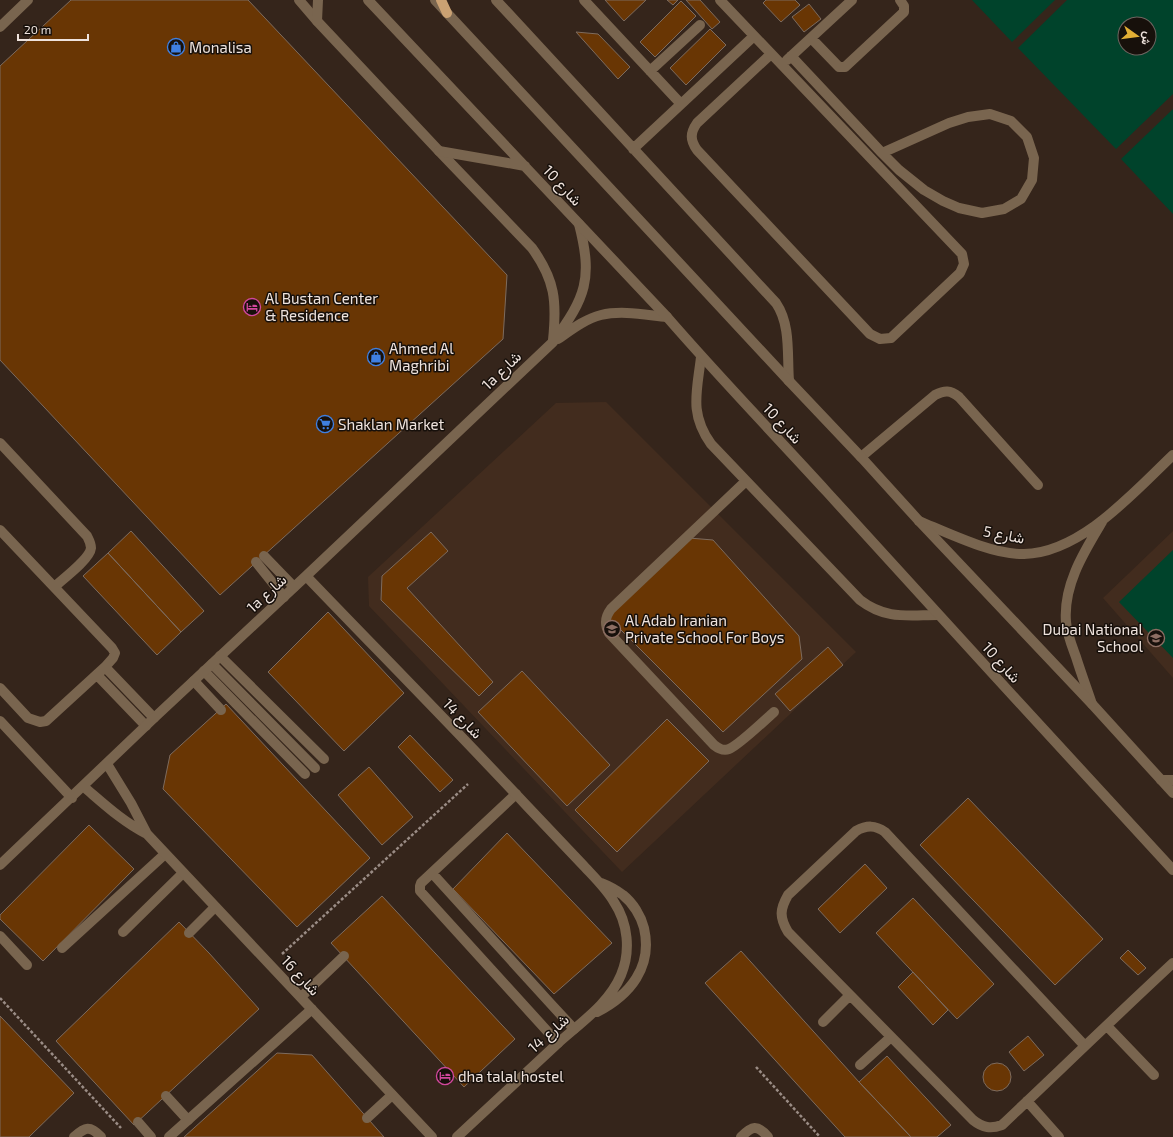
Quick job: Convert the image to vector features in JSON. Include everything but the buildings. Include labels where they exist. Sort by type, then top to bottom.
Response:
[{"type":"main road","points":[[441,0],[447,13]]},
{"type":"street","points":[[0,27],[28,0]]},
{"type":"street","points":[[299,0],[439,151],[532,248],[543,264],[551,282],[555,301],[555,321],[552,342]]},
{"type":"street","points":[[317,21],[318,0]]},
{"type":"street","name":"شارع 10","points":[[368,0],[667,317],[701,357],[1173,870]]},
{"type":"street","points":[[435,0],[1173,792]]},
{"type":"street","points":[[496,0],[776,303],[786,326],[789,381]]},
{"type":"street","points":[[584,0],[681,104]]},
{"type":"street","points":[[720,0],[956,248],[964,259],[963,269],[960,273],[891,338],[880,339],[870,334],[693,144],[691,136],[697,123],[771,54]]},
{"type":"street","points":[[782,64],[852,0]]},
{"type":"street","points":[[812,38],[839,67],[845,67],[904,12],[904,6],[900,0]]},
{"type":"street","points":[[650,71],[700,25]]},
{"type":"street","points":[[633,149],[754,36]]},
{"type":"street","points":[[791,56],[882,153],[911,181],[924,190],[959,208],[982,213],[1004,210],[1021,199],[1032,180],[1034,158],[1027,136],[1011,121],[990,114],[968,117],[949,123],[882,153]]},
{"type":"street","points":[[439,151],[525,166]]},
{"type":"street","name":"1a شارع","points":[[0,865],[552,342],[569,320],[579,302],[585,284],[586,264],[584,245],[578,224]]},
{"type":"street","name":"1a شارع","points":[[552,342],[588,320],[601,316],[629,314],[667,317]]},
{"type":"street","points":[[701,357],[696,404],[701,428],[711,444],[860,600],[876,611],[890,614],[938,615]]},
{"type":"street","points":[[861,457],[935,395],[947,390],[959,397],[1038,485]]},
{"type":"street","points":[[0,443],[90,541],[91,546],[87,556],[54,587]]},
{"type":"street","name":"شارع 5","points":[[919,521],[981,546],[1001,551],[1023,554],[1044,552],[1064,544],[1103,521],[1173,455]]},
{"type":"street","points":[[746,481],[610,609],[605,621],[609,633],[718,748],[723,750],[732,748],[774,712]]},
{"type":"street","name":"شارع 5","points":[[1092,704],[1070,639],[1066,621],[1072,578],[1081,557],[1103,521]]},
{"type":"street","points":[[0,530],[114,650],[115,653],[113,658],[97,675],[46,721],[40,722],[28,718],[0,688]]},
{"type":"street","points":[[284,596],[260,559],[294,587]]},
{"type":"street","name":"شارع 14","points":[[306,576],[598,881],[614,902],[622,919],[627,940],[623,967],[616,986],[606,999],[589,1016],[457,1137]]},
{"type":"street","points":[[220,656],[324,759]]},
{"type":"street","points":[[212,664],[315,768]]},
{"type":"street","points":[[105,666],[154,718]]},
{"type":"street","points":[[204,672],[305,774]]},
{"type":"street","points":[[97,675],[146,726]]},
{"type":"street","points":[[194,681],[221,710]]},
{"type":"street","points":[[0,721],[72,798]]},
{"type":"street","name":"شارع 16","points":[[107,764],[131,803],[147,834],[432,1137]]},
{"type":"street","points":[[1161,780],[1173,780]]},
{"type":"street","name":"شارع 16","points":[[84,787],[126,822],[147,834]]},
{"type":"street","points":[[516,794],[421,883],[420,886],[422,894],[558,1043]]},
{"type":"street","points":[[1085,1046],[885,832],[878,828],[871,826],[863,827],[856,831],[788,895],[783,904],[781,914],[783,923],[788,932],[973,1120],[979,1125],[987,1128],[995,1128],[1002,1124],[1107,1026],[1173,963]]},
{"type":"street","points":[[62,948],[165,854]]},
{"type":"street","points":[[432,873],[574,1029]]},
{"type":"street","points":[[123,932],[183,874]]},
{"type":"street","name":"شارع 14","points":[[589,1016],[610,1006],[625,993],[634,982],[646,953],[647,941],[642,921],[631,903],[623,895],[598,881]]},
{"type":"street","points":[[189,933],[215,907]]},
{"type":"street","points":[[0,936],[27,965]]},
{"type":"street","points":[[301,998],[344,956]]},
{"type":"street","points":[[823,1022],[850,995]]},
{"type":"street","points":[[169,1137],[312,1009]]},
{"type":"street","points":[[1107,1026],[1154,1075]]},
{"type":"street","points":[[860,1065],[891,1037]]},
{"type":"street","points":[[367,1118],[392,1095]]},
{"type":"street","points":[[166,1096],[188,1120]]},
{"type":"street","points":[[1027,1101],[1059,1137]]},
{"type":"street","points":[[138,1122],[151,1137]]},
{"type":"street","points":[[74,1137],[88,1128],[93,1129],[101,1137]]},
{"type":"street","points":[[741,1137],[748,1130],[756,1128],[761,1129],[768,1137]]},
{"type":"path","points":[[270,965],[468,784]]},
{"type":"path","points":[[0,998],[124,1131]]},
{"type":"path","points":[[756,1067],[820,1137]]},
{"type":"shaded area","name":"Al Adab Iranian Private School For Boys","points":[[606,402],[856,652],[622,872],[369,606],[368,577],[556,403]]},
{"type":"shaded area","name":"Dubai National School","points":[[1173,531],[1173,678],[1103,598]]},
{"type":"green space","points":[[972,0],[1055,0],[1012,42]]},
{"type":"green space","points":[[1067,0],[1173,0],[1173,94],[1116,149],[1018,48]]},
{"type":"green space","points":[[1173,109],[1173,214],[1121,159]]},
{"type":"green space","points":[[1173,550],[1173,658],[1119,602]]},
{"type":"place","name":"Monalisa","points":[[176,47]]},
{"type":"place","name":"Al Bustan Center & Residence","points":[[252,307]]},
{"type":"place","name":"Ahmed Al Maghribi","points":[[376,357]]},
{"type":"place","name":"Shaklan Market","points":[[325,424]]},
{"type":"place","name":"Al Adab Iranian Private School For Boys","points":[[612,629]]},
{"type":"place","name":"Dubai National School","points":[[1156,638]]},
{"type":"place","name":"dha talal hostel","points":[[445,1076]]}]
